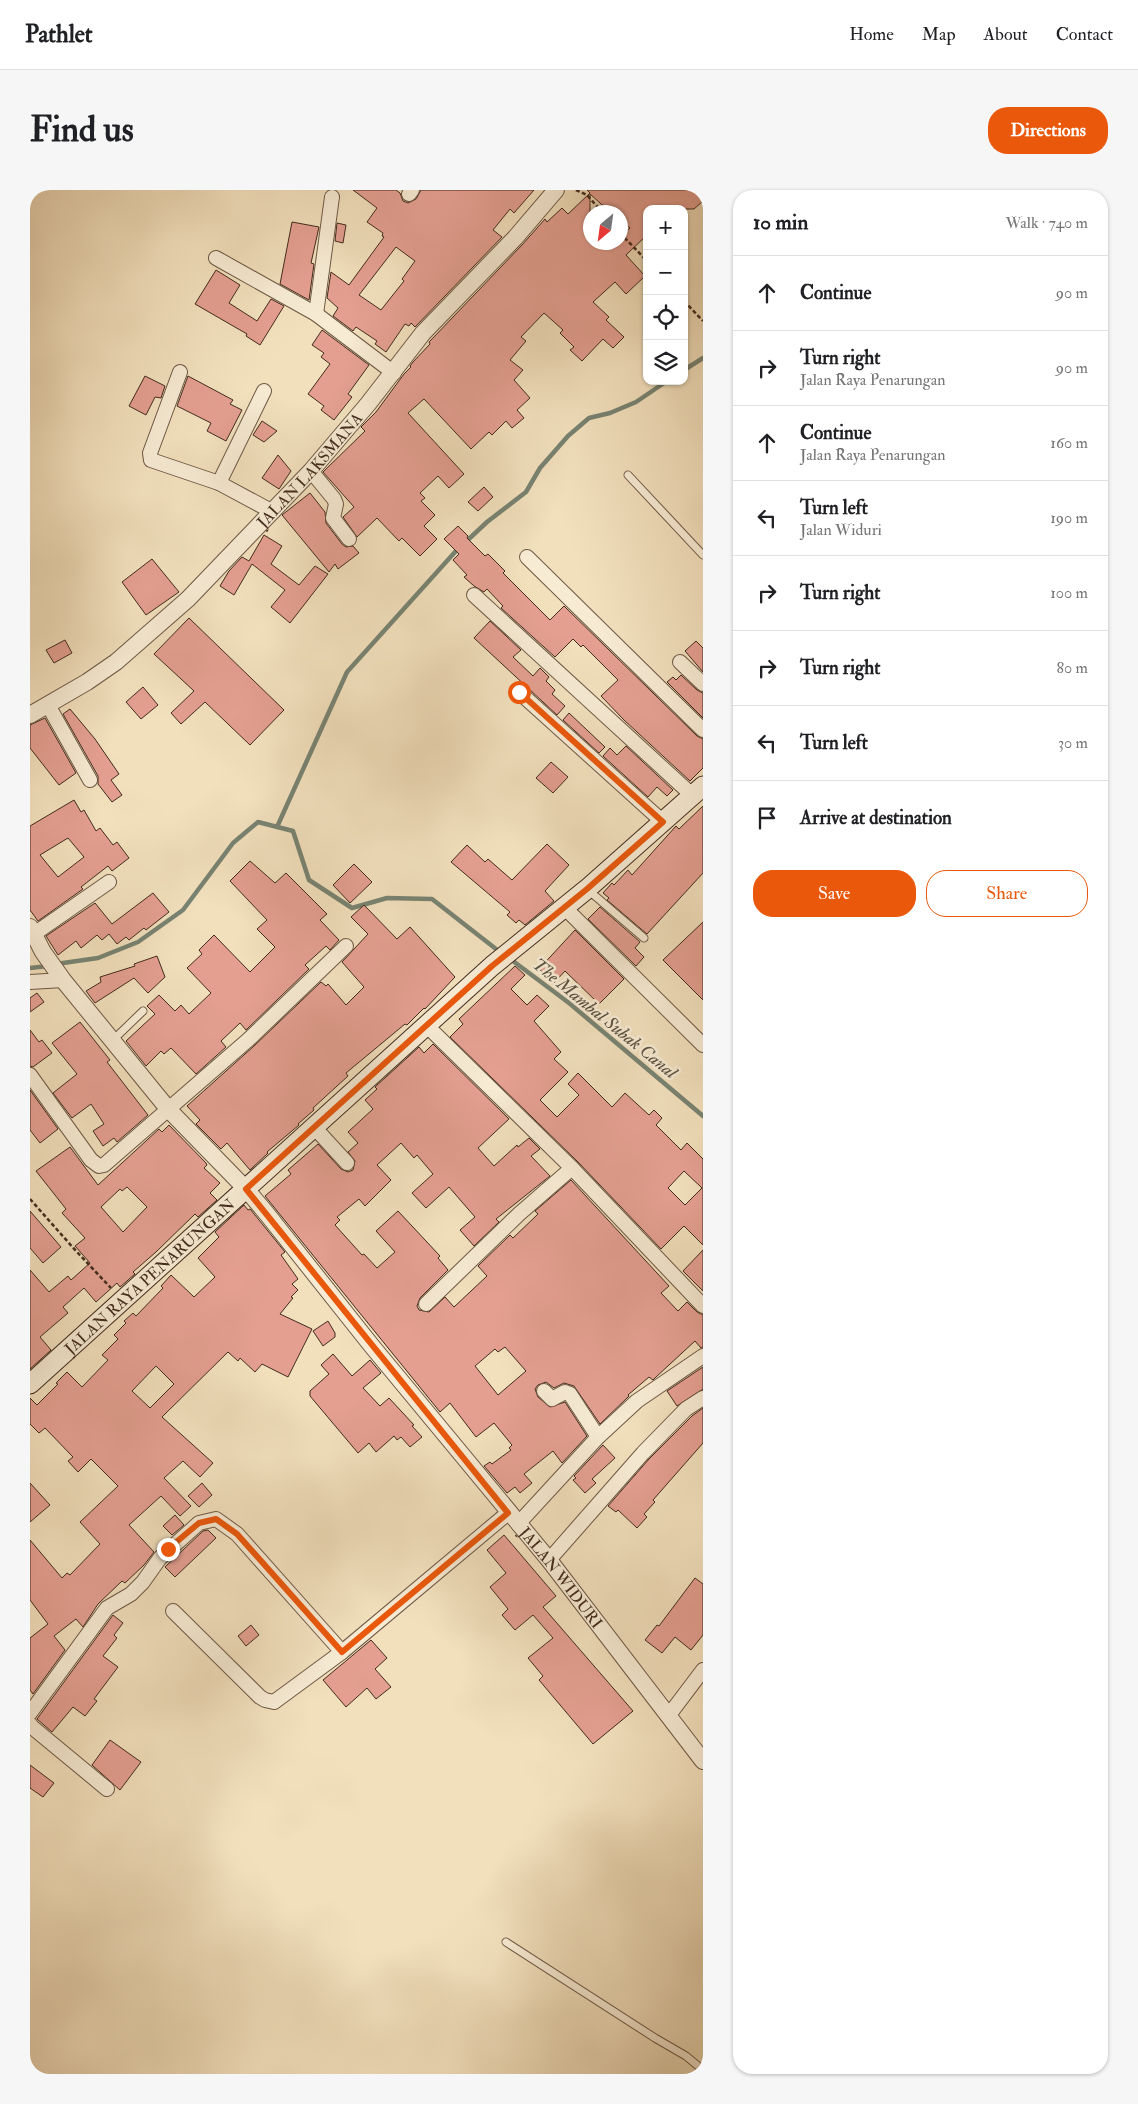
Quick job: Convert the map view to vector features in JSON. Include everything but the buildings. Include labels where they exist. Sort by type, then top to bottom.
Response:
[{"type":"main road","name":"JALAN RAYA PENARUNGAN","points":[[30,1384],[500,959],[587,889],[697,790]]},
{"type":"street","name":"JALAN LAKSMANA","points":[[30,715],[88,682],[141,642],[188,599],[311,471],[394,373],[423,333],[515,238],[556,190]]},
{"type":"street","points":[[316,314],[332,197]]},
{"type":"street","points":[[216,258],[316,314],[394,373]]},
{"type":"street","points":[[180,372],[150,458],[160,465],[219,483],[273,512]]},
{"type":"street","points":[[219,483],[264,391]]},
{"type":"street","points":[[311,471],[334,499],[336,504],[333,518],[349,538]]},
{"type":"street","points":[[527,557],[703,730]]},
{"type":"street","points":[[474,595],[697,790]]},
{"type":"street","points":[[680,662],[703,684]]},
{"type":"street","points":[[519,692],[663,822]]},
{"type":"street","points":[[48,705],[90,780]]},
{"type":"street","points":[[32,930],[108,882]]},
{"type":"street","points":[[564,907],[703,1045]]},
{"type":"street","name":"JALAN WIDURI","points":[[32,930],[43,952],[61,978],[169,1110],[246,1189],[549,1560],[703,1761]]},
{"type":"street","points":[[30,1076],[91,1160],[99,1166],[110,1161],[248,1040],[346,946]]},
{"type":"street","points":[[30,982],[61,978]]},
{"type":"street","points":[[426,1026],[572,1168],[703,1306]]},
{"type":"street","points":[[314,1127],[347,1163]]},
{"type":"street","points":[[426,1304],[519,1214],[572,1168]]},
{"type":"street","points":[[173,1611],[260,1697],[269,1702],[278,1700],[513,1518],[637,1401],[703,1356]]},
{"type":"street","points":[[544,1391],[552,1399],[566,1392],[570,1394],[598,1437]]},
{"type":"street","points":[[549,1560],[643,1453],[686,1409],[703,1398]]},
{"type":"street","points":[[30,1714],[107,1608],[131,1594],[143,1582],[168,1549],[199,1523],[208,1520],[216,1519],[237,1534],[342,1652]]},
{"type":"street","points":[[669,1715],[703,1670]]},
{"type":"street","points":[[30,1724],[107,1790]]},
{"type":"lane","points":[[628,475],[703,555]]},
{"type":"lane","points":[[587,889],[644,938]]},
{"type":"lane","points":[[112,1040],[143,1011]]},
{"type":"lane","points":[[506,1942],[686,2056],[703,2070]]},
{"type":"path","points":[[576,190],[587,196],[595,205]]},
{"type":"path","points":[[628,241],[643,257]]},
{"type":"path","points":[[688,305],[703,321]]},
{"type":"path","points":[[30,1199],[123,1300]]},
{"type":"waterway","points":[[688,367],[703,358]]},
{"type":"waterway","points":[[277,827],[347,672],[455,552],[487,522],[526,492],[540,468],[568,436],[589,418],[610,413],[636,402],[661,385]]},
{"type":"waterway","name":"The Mambal Subak Canal","points":[[56,964],[98,958],[138,942],[183,910],[233,843],[258,822],[293,831],[309,880],[352,908],[387,898],[432,899],[496,949]]},
{"type":"waterway","name":"The Mambal Subak Canal","points":[[513,961],[569,1003],[703,1116]]},
{"type":"waterway","name":"The Mambal Subak Canal","points":[[30,968],[48,966]]},
{"type":"route","points":[[168,1549],[199,1523],[216,1519],[228,1526],[342,1652],[508,1513],[246,1189],[492,966],[587,889],[663,822],[519,692]]}]
